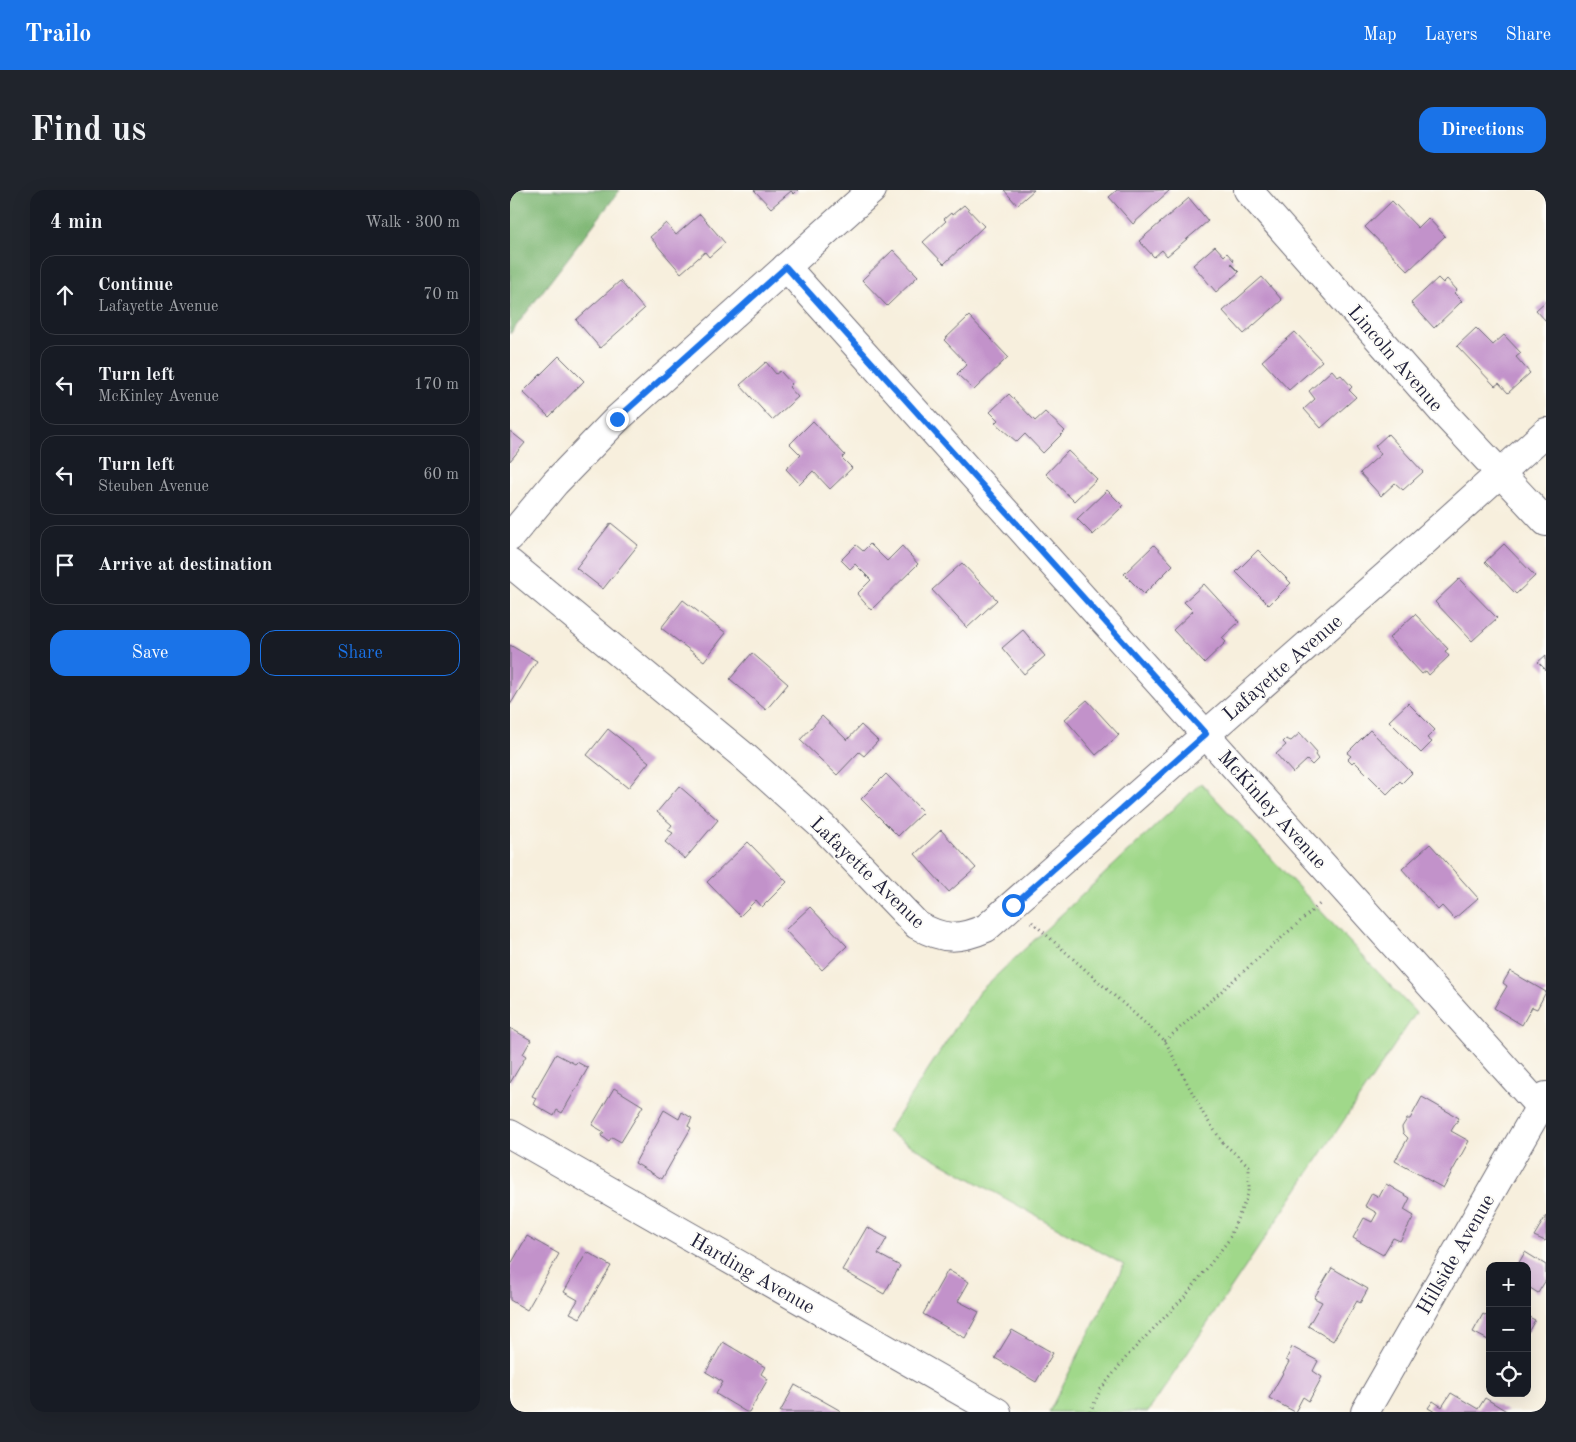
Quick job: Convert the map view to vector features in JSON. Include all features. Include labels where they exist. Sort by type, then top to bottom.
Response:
[{"type":"street","points":[[510,538],[555,484],[617,419],[872,190]]},
{"type":"street","name":"Lincoln Avenue","points":[[1248,190],[1443,412],[1546,522]]},
{"type":"street","name":"McKinley Avenue","points":[[786,267],[1341,885],[1543,1101]]},
{"type":"street","name":"Lafayette Avenue","points":[[510,563],[745,757],[823,827],[917,925],[934,934],[952,938],[969,936],[986,928],[1013,905],[1546,432]]},
{"type":"street","name":"Hillside Avenue","points":[[1365,1412],[1543,1101]]},
{"type":"street","name":"Harding Avenue","points":[[510,1134],[997,1412]]},
{"type":"path","points":[[1165,1041],[1341,885]]},
{"type":"path","points":[[1013,905],[1165,1041],[1204,1115],[1223,1143],[1249,1166],[1249,1192],[1228,1241],[1187,1294],[1128,1355],[1101,1390],[1090,1412]]},
{"type":"green space","points":[[510,190],[620,190],[510,334]]},
{"type":"green space","points":[[1201,783],[1416,1013],[1148,1412],[1049,1412],[1124,1265],[887,1132],[979,992]]},
{"type":"building","points":[[754,190],[798,190],[794,194],[791,191],[771,208]]},
{"type":"building","points":[[1004,190],[1034,190],[1017,205]]},
{"type":"building","points":[[1117,190],[1170,190],[1133,224],[1109,197]]},
{"type":"building","points":[[1189,198],[1208,221],[1167,256],[1162,250],[1154,257],[1139,241]]},
{"type":"building","points":[[1392,201],[1418,228],[1428,218],[1445,236],[1408,271],[1365,227]]},
{"type":"building","points":[[964,205],[984,226],[944,264],[923,242],[946,221],[944,219]]},
{"type":"building","points":[[700,214],[725,243],[709,257],[705,252],[681,273],[650,237],[666,223],[676,235]]},
{"type":"building","points":[[1215,246],[1224,256],[1227,253],[1234,261],[1231,264],[1239,272],[1216,292],[1193,265]]},
{"type":"building","points":[[893,250],[918,276],[887,306],[862,280]]},
{"type":"building","points":[[1262,277],[1282,300],[1244,334],[1223,311]]},
{"type":"building","points":[[1438,278],[1443,283],[1447,279],[1457,290],[1454,293],[1462,301],[1434,328],[1411,303]]},
{"type":"building","points":[[620,281],[644,309],[600,348],[576,320]]},
{"type":"building","points":[[1546,301],[1546,321],[1536,310]]},
{"type":"building","points":[[969,316],[1008,357],[974,390],[957,374],[967,364],[944,340]]},
{"type":"building","points":[[1476,328],[1493,345],[1504,335],[1521,353],[1516,357],[1530,373],[1508,393],[1499,383],[1495,386],[1457,346]]},
{"type":"building","points":[[1295,332],[1322,361],[1289,390],[1262,361]]},
{"type":"building","points":[[559,356],[584,381],[549,417],[523,392]]},
{"type":"building","points":[[766,362],[776,374],[780,371],[792,384],[789,387],[798,397],[772,420],[740,385]]},
{"type":"building","points":[[1332,370],[1338,377],[1341,375],[1352,387],[1349,390],[1356,397],[1321,428],[1304,409],[1315,399],[1309,391]]},
{"type":"building","points":[[1009,394],[1035,421],[1045,412],[1065,431],[1043,453],[1025,434],[1017,442],[995,423],[998,420],[990,412]]},
{"type":"building","points":[[813,421],[845,455],[842,458],[852,468],[830,489],[813,471],[800,484],[786,469],[801,455],[790,444]]},
{"type":"building","points":[[510,431],[525,443],[510,461]]},
{"type":"building","points":[[1388,434],[1423,472],[1403,490],[1395,483],[1381,496],[1360,473],[1381,454],[1375,446]]},
{"type":"building","points":[[1068,451],[1097,479],[1074,501],[1046,474]]},
{"type":"building","points":[[1107,490],[1123,506],[1093,535],[1077,519]]},
{"type":"building","points":[[611,523],[638,545],[603,589],[576,568]]},
{"type":"building","points":[[870,544],[887,561],[902,546],[918,564],[871,610],[857,594],[871,580],[855,564],[850,569],[841,560],[856,545],[863,551]]},
{"type":"building","points":[[1504,544],[1535,576],[1516,594],[1485,562]]},
{"type":"building","points":[[1154,545],[1173,565],[1144,594],[1124,574]]},
{"type":"building","points":[[1258,550],[1291,583],[1269,605],[1236,572]]},
{"type":"building","points":[[962,563],[997,600],[967,628],[932,590]]},
{"type":"building","points":[[1459,579],[1497,618],[1472,641],[1435,602]]},
{"type":"building","points":[[1204,584],[1239,622],[1222,638],[1226,642],[1204,663],[1173,630],[1193,611],[1184,602]]},
{"type":"building","points":[[683,600],[726,633],[704,661],[661,628]]},
{"type":"building","points":[[1415,614],[1448,649],[1445,651],[1449,656],[1429,675],[1426,671],[1422,674],[1389,638]]},
{"type":"building","points":[[1023,630],[1045,656],[1024,674],[1002,648]]},
{"type":"building","points":[[510,645],[537,661],[510,705]]},
{"type":"building","points":[[752,653],[788,684],[766,710],[730,679]]},
{"type":"building","points":[[1546,655],[1546,670],[1538,662]]},
{"type":"building","points":[[1087,700],[1119,735],[1096,755],[1065,719]]},
{"type":"building","points":[[1408,703],[1435,730],[1427,738],[1432,742],[1421,753],[1389,721]]},
{"type":"building","points":[[822,716],[847,740],[861,725],[878,741],[864,756],[859,752],[837,775],[800,740]]},
{"type":"building","points":[[608,729],[649,762],[628,788],[587,755]]},
{"type":"building","points":[[1370,730],[1412,773],[1402,783],[1400,781],[1387,794],[1354,761],[1352,763],[1348,759],[1351,756],[1347,753]]},
{"type":"building","points":[[1300,733],[1317,752],[1315,755],[1318,759],[1312,765],[1307,760],[1293,773],[1276,754],[1286,745],[1283,742],[1286,739],[1291,741]]},
{"type":"building","points":[[886,774],[923,812],[898,836],[861,799]]},
{"type":"building","points":[[679,786],[718,820],[685,859],[665,842],[673,833],[668,830],[672,825],[657,812]]},
{"type":"building","points":[[941,830],[976,868],[949,892],[915,854]]},
{"type":"building","points":[[748,842],[787,882],[762,907],[756,900],[740,916],[707,882]]},
{"type":"building","points":[[1430,844],[1478,898],[1454,919],[1442,906],[1438,910],[1402,869]]},
{"type":"building","points":[[810,907],[847,946],[822,970],[785,930]]},
{"type":"building","points":[[1510,971],[1546,992],[1537,1009],[1532,1007],[1522,1025],[1494,1008],[1507,986],[1503,983]]},
{"type":"building","points":[[510,1028],[531,1040],[523,1054],[526,1056],[510,1083]]},
{"type":"building","points":[[556,1054],[575,1064],[577,1062],[588,1068],[562,1113],[557,1110],[554,1116],[533,1104],[536,1098],[532,1096]]},
{"type":"building","points":[[614,1088],[643,1106],[621,1142],[612,1137],[609,1141],[601,1136],[604,1132],[592,1125]]},
{"type":"building","points":[[1422,1097],[1459,1118],[1451,1131],[1469,1141],[1443,1188],[1395,1161],[1408,1138],[1403,1133],[1402,1127],[1407,1119],[1410,1119]]},
{"type":"building","points":[[664,1110],[679,1119],[682,1112],[692,1118],[688,1126],[691,1128],[662,1179],[635,1163]]},
{"type":"building","points":[[1386,1184],[1410,1198],[1404,1210],[1414,1216],[1400,1241],[1393,1238],[1383,1255],[1353,1238],[1364,1218],[1372,1222],[1377,1213],[1365,1206],[1372,1193],[1379,1197]]},
{"type":"building","points":[[1546,1216],[1546,1240],[1545,1241],[1534,1236]]},
{"type":"building","points":[[867,1227],[887,1238],[878,1254],[900,1266],[884,1294],[842,1270]]},
{"type":"building","points":[[527,1236],[559,1254],[527,1310],[510,1300],[510,1266]]},
{"type":"building","points":[[587,1252],[611,1266],[580,1318],[570,1313],[578,1300],[564,1292]]},
{"type":"building","points":[[1525,1252],[1546,1265],[1546,1280],[1538,1293],[1531,1289],[1531,1262],[1519,1262]]},
{"type":"building","points":[[1332,1268],[1368,1289],[1360,1303],[1357,1301],[1333,1341],[1308,1326],[1322,1302],[1314,1298]]},
{"type":"building","points":[[948,1270],[969,1282],[958,1301],[979,1312],[965,1338],[923,1314]]},
{"type":"building","points":[[1483,1314],[1486,1316],[1486,1339],[1473,1332]]},
{"type":"building","points":[[1531,1318],[1535,1320],[1531,1327]]},
{"type":"building","points":[[1012,1330],[1053,1353],[1036,1382],[995,1358]]},
{"type":"building","points":[[723,1342],[765,1367],[761,1374],[768,1379],[749,1412],[716,1394],[723,1382],[706,1372]]},
{"type":"building","points":[[1292,1347],[1318,1361],[1313,1371],[1322,1377],[1309,1401],[1303,1397],[1295,1412],[1269,1398],[1289,1362],[1286,1360]]},
{"type":"building","points":[[795,1385],[841,1411],[780,1412]]},
{"type":"building","points":[[1451,1393],[1478,1409],[1485,1398],[1508,1412],[1435,1412],[1428,1408],[1433,1401],[1442,1407]]},
{"type":"route","points":[[617,419],[786,267],[1206,734],[1013,905]]}]
